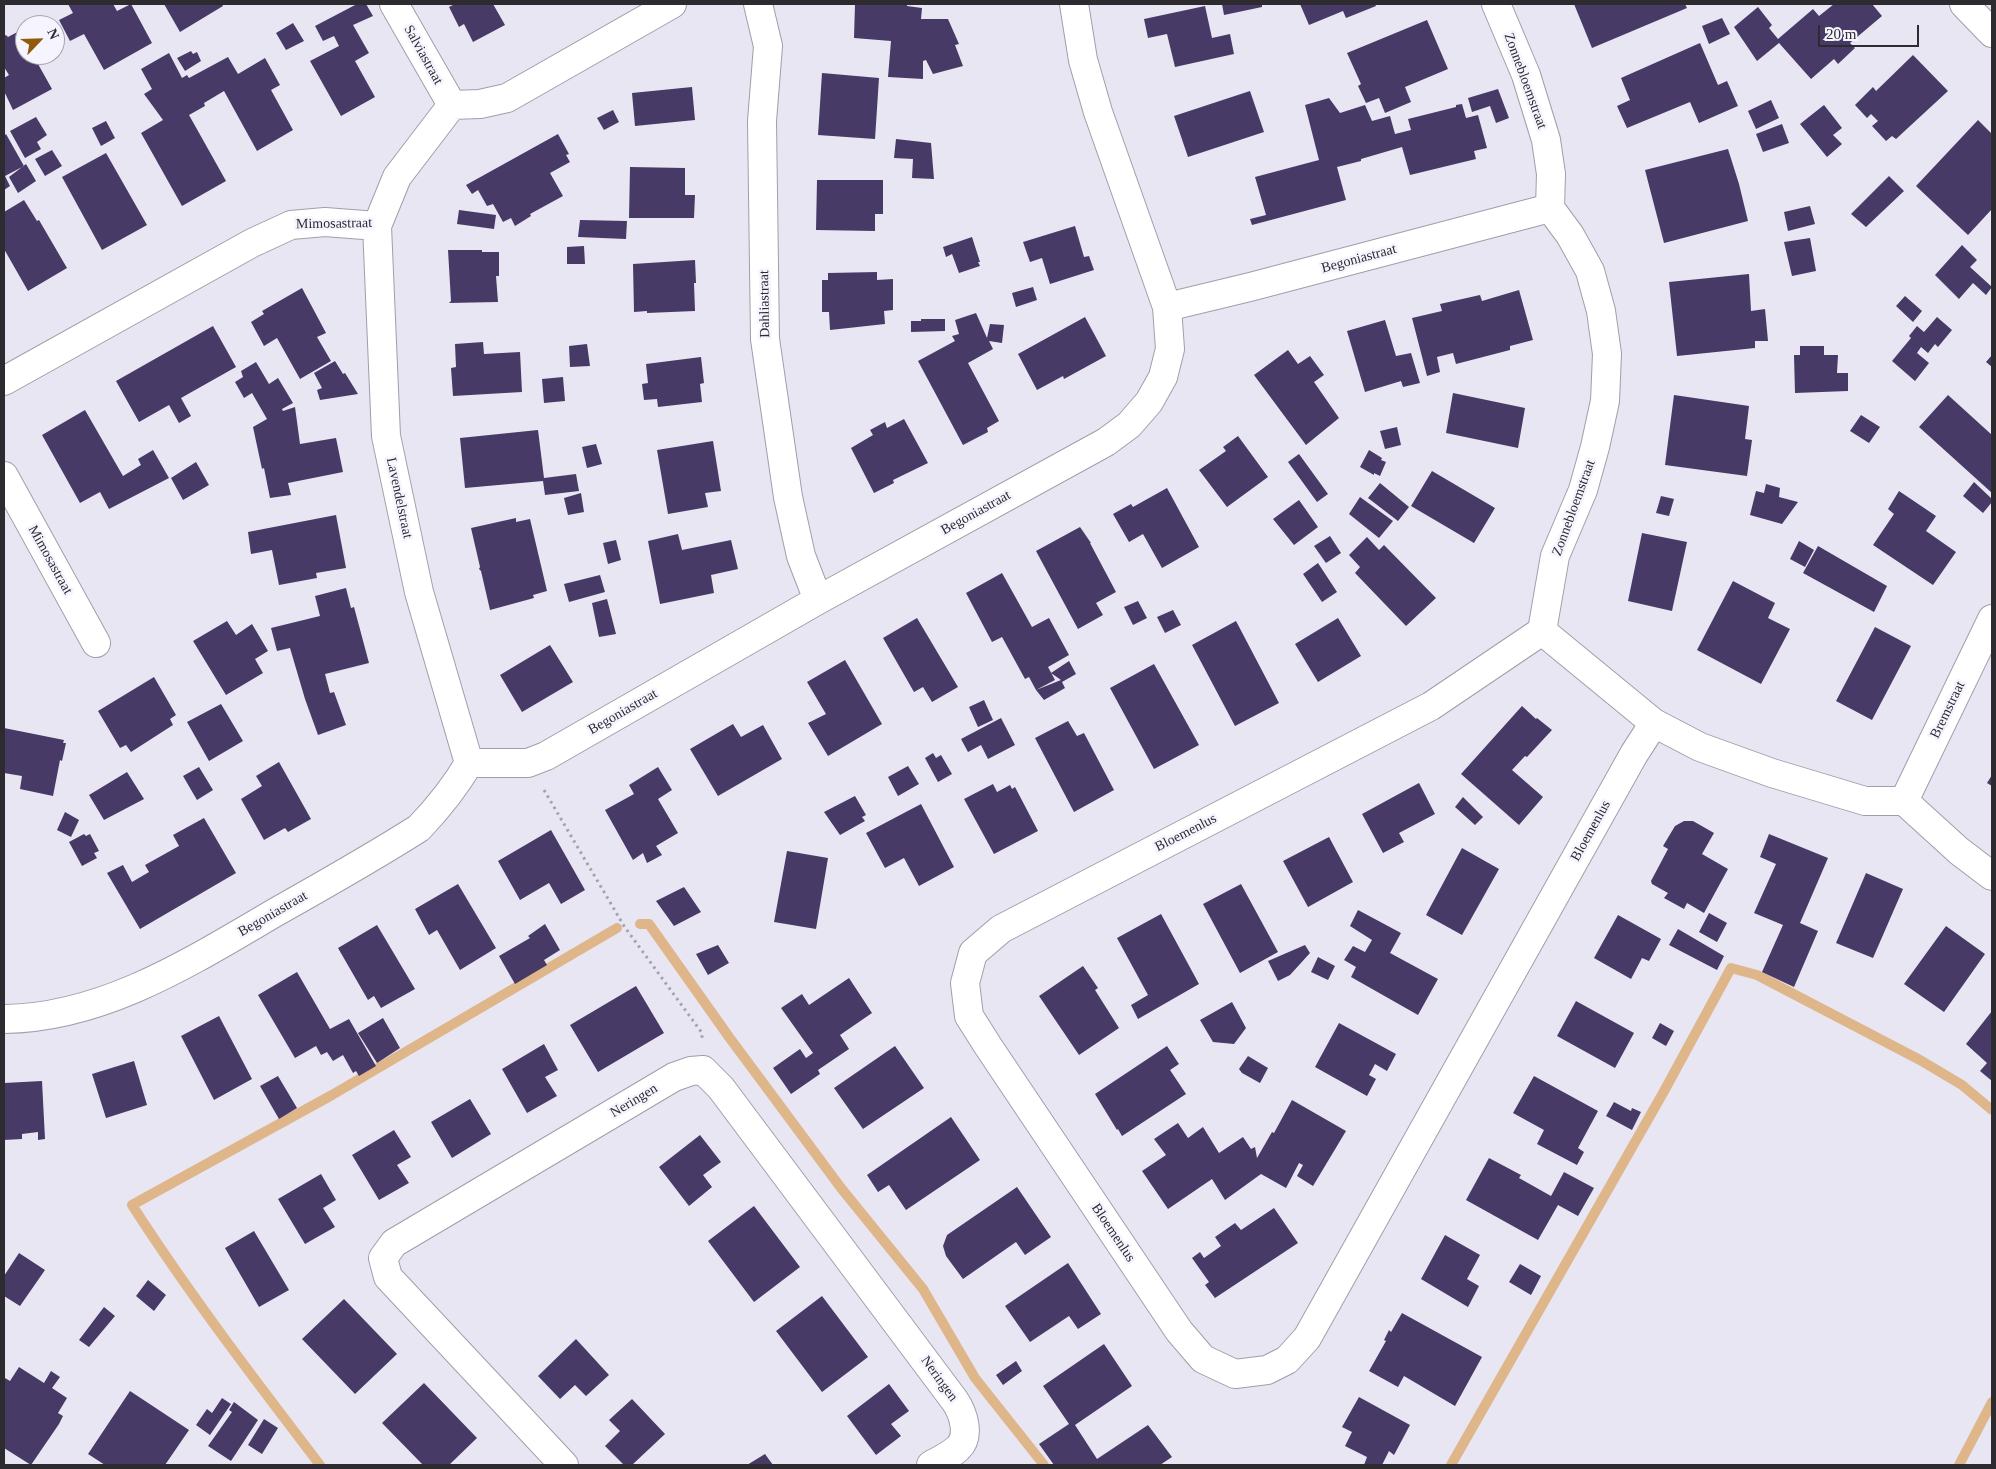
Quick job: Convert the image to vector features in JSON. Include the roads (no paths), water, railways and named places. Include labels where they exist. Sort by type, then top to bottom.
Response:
[{"type":"street","name":"Salviastraat","points":[[394,4],[452,105]]},
{"type":"street","points":[[452,105],[480,104],[507,98],[672,4]]},
{"type":"street","name":"Dahliastraat","points":[[758,4],[768,46],[762,121],[765,338],[788,497],[801,556],[818,600]]},
{"type":"street","name":"Begoniastraat","points":[[4,1019],[18,1019],[67,1011],[103,1001],[150,983],[191,962],[419,828],[439,807],[469,763],[528,763],[546,756],[818,600],[1106,442],[1129,425],[1148,402],[1163,377],[1170,349],[1167,307],[1098,112],[1083,60],[1074,4]]},
{"type":"street","name":"Zonnebloemstraat","points":[[1496,4],[1526,75],[1546,140],[1551,174],[1550,208],[1570,235],[1590,271],[1601,310],[1607,354],[1604,401],[1595,447],[1583,490],[1555,556],[1542,631]]},
{"type":"street","points":[[1964,4],[1992,33]]},
{"type":"street","name":"Mimosastraat","points":[[4,381],[252,243],[291,225],[325,222],[377,226],[397,177],[452,105]]},
{"type":"street","name":"Begoniastraat","points":[[1167,307],[1550,208]]},
{"type":"street","name":"Lavendelstraat","points":[[377,226],[386,436],[419,592],[469,763]]},
{"type":"street","name":"Mimosastraat","points":[[4,476],[96,643]]},
{"type":"street","name":"Bremstraat","points":[[1904,801],[1992,618]]},
{"type":"street","points":[[1542,631],[1654,723],[1700,747],[1772,773],[1866,801],[1904,801],[1959,852],[1992,876]]},
{"type":"street","name":"Bloemenlus","points":[[1542,631],[1431,706],[1001,929],[973,953],[965,983],[969,1016],[1179,1331],[1203,1359],[1235,1374],[1267,1370],[1287,1360],[1307,1338],[1634,754],[1654,723]]},
{"type":"street","name":"Neringen","points":[[564,1465],[388,1277],[382,1258],[394,1243],[674,1078],[691,1071],[703,1070],[727,1096],[963,1414],[964,1436],[959,1447],[931,1465]]},
{"type":"waterway","points":[[640,924],[649,924],[729,1037],[841,1188],[923,1289],[975,1378],[1044,1465]]},
{"type":"waterway","points":[[320,1465],[247,1369],[154,1239],[132,1205],[332,1095],[617,928]]},
{"type":"waterway","points":[[1451,1465],[1663,1093],[1731,968],[1757,975],[1920,1060],[1962,1085],[1992,1110]]},
{"type":"waterway","points":[[1959,1465],[1992,1402]]}]
